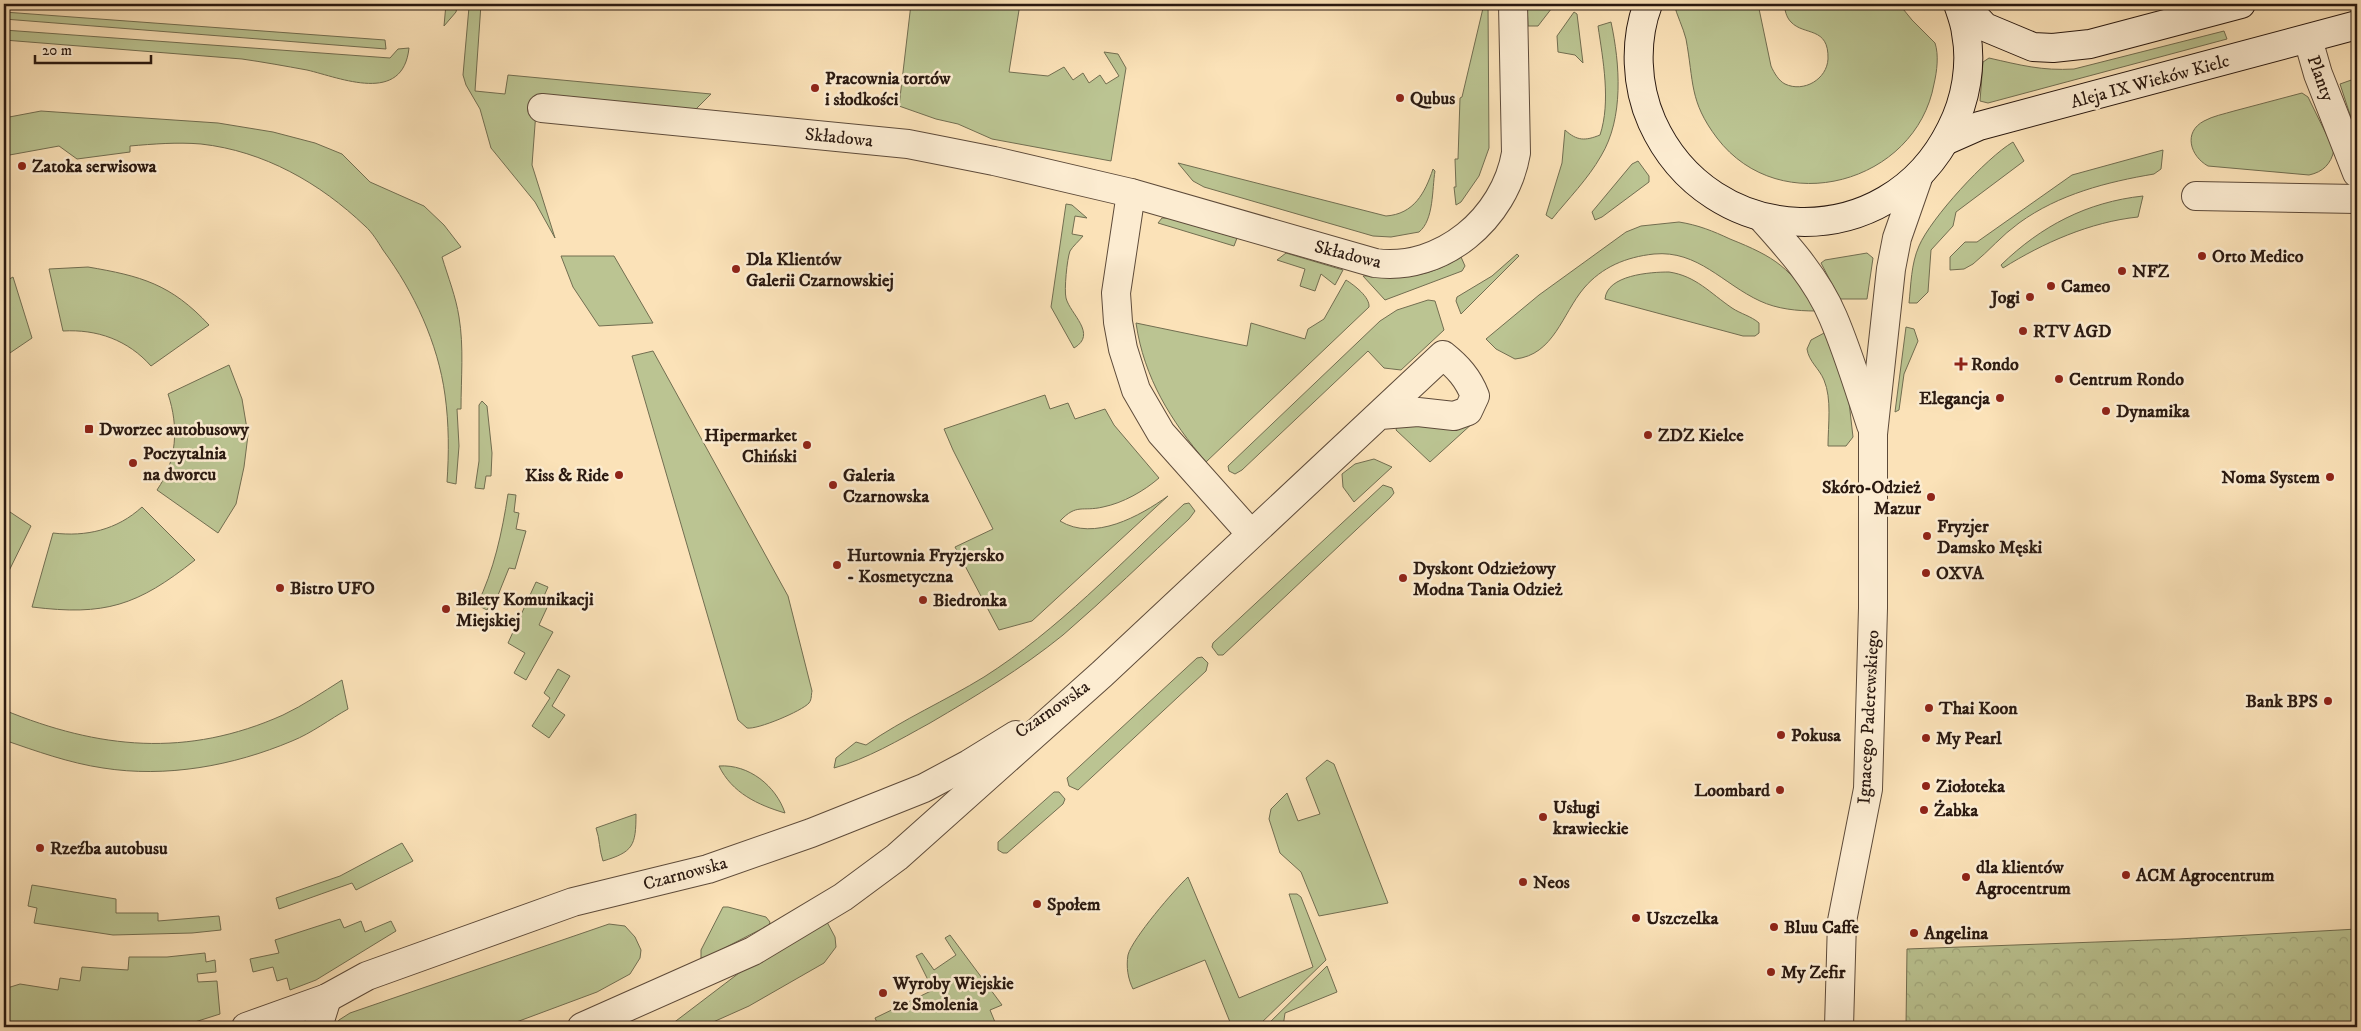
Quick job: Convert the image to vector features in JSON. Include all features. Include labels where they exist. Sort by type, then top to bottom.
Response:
[{"type":"street","name":"Składowa","points":[[542,108],[908,144],[994,161],[1131,193],[1375,263],[1410,264],[1441,254],[1461,240],[1490,211],[1504,189],[1515,163],[1514,4]]},
{"type":"street","points":[[1627,4],[1630,10],[1638,52],[1644,103],[1663,145],[1688,176],[1708,193],[1732,207],[1762,218],[1816,221],[1858,214],[1898,192],[1919,175],[1945,141],[1956,119],[1964,95],[1968,62],[1966,33],[1958,4]]},
{"type":"street","points":[[1638,52],[1644,15],[1648,4]]},
{"type":"street","points":[[1963,4],[1985,27],[2033,47],[2052,48],[2090,44],[2241,4]]},
{"type":"street","name":"Aleja IX Wieków Kielc","points":[[1945,141],[1979,126],[2357,25]]},
{"type":"street","name":"Planty","points":[[2308,39],[2318,74],[2357,173]]},
{"type":"street","name":"Ignacego Paderewskiego","points":[[1839,1027],[1842,921],[1868,789],[1873,608],[1874,434],[1891,269],[1897,238],[1919,175]]},
{"type":"street","points":[[1131,193],[1116,293],[1118,322],[1123,349],[1136,390],[1161,433],[1251,534]]},
{"type":"street","points":[[2196,196],[2357,199]]},
{"type":"street","name":"Ignacego Paderewskiego","points":[[1762,218],[1794,254],[1816,284],[1833,316],[1874,434]]},
{"type":"street","name":"Czarnowska","points":[[582,1027],[753,951],[843,897],[897,857],[942,819],[1102,674],[1443,355],[1459,368],[1470,383],[1475,396],[1468,411],[1454,416],[1418,412],[1380,415]]},
{"type":"street","name":"Czarnowska","points":[[246,1027],[327,998],[367,976],[573,902],[708,869],[904,797],[978,759],[1036,722],[1102,674]]},
{"type":"street","points":[[318,1027],[327,998]]},
{"type":"green space","points":[[446,4],[481,4],[475,91],[505,94],[508,75],[711,94],[693,112],[537,98],[532,165],[555,238],[535,202],[491,148],[480,109],[466,85],[463,75],[469,7],[457,7],[456,12],[444,26]]},
{"type":"green space","points":[[911,4],[1020,4],[1009,72],[1048,76],[1064,67],[1073,80],[1083,73],[1089,83],[1100,75],[1106,84],[1119,76],[1104,52],[1118,54],[1126,68],[1111,161],[992,139],[958,124],[936,119],[899,106]]},
{"type":"green space","points":[[1484,4],[1488,4],[1489,148],[1479,176],[1461,202],[1456,205],[1454,187],[1456,187],[1455,159],[1458,159],[1460,98],[1462,97]]},
{"type":"green space","points":[[1527,4],[1555,4],[1538,26],[1528,26]]},
{"type":"green space","points":[[1674,4],[1758,4],[1772,69],[1783,83],[1800,87],[1813,82],[1824,73],[1828,59],[1827,49],[1820,36],[1802,29],[1791,22],[1787,16],[1784,4],[1899,4],[1935,43],[1937,63],[1935,79],[1922,118],[1901,146],[1874,166],[1842,179],[1809,183],[1775,178],[1744,164],[1717,138],[1701,113],[1694,91],[1686,39]]},
{"type":"green space","points":[[4,12],[385,40],[386,49],[4,19]]},
{"type":"green space","points":[[1574,12],[1577,14],[1583,63],[1575,55],[1558,52],[1557,36]]},
{"type":"green space","points":[[1611,22],[1618,73],[1617,108],[1614,125],[1596,164],[1552,219],[1546,215],[1562,163],[1565,130],[1581,139],[1600,135],[1606,95],[1598,26]]},
{"type":"green space","points":[[4,30],[390,58],[398,49],[409,48],[404,66],[395,77],[383,82],[368,83],[353,82],[307,70],[242,59],[4,40]]},
{"type":"green space","points":[[2224,31],[2227,39],[1988,103],[1980,101],[1983,62],[1989,58],[2041,68],[2074,69]]},
{"type":"green space","points":[[2357,78],[2357,136],[2340,84]]},
{"type":"green space","points":[[2302,93],[2308,97],[2334,150],[2326,167],[2318,172],[2309,175],[2208,166],[2202,162],[2193,150],[2191,137],[2193,131],[2204,121],[2219,115]]},
{"type":"green space","points":[[41,111],[218,123],[273,132],[315,143],[342,154],[370,182],[424,206],[444,225],[461,247],[442,257],[456,302],[461,340],[461,409],[457,409],[459,446],[456,484],[447,482],[448,438],[442,376],[437,356],[423,319],[405,283],[375,237],[348,210],[310,183],[269,162],[247,154],[201,144],[174,143],[130,146],[130,152],[77,159],[59,146],[4,156],[4,118]]},
{"type":"green space","points":[[2013,142],[2024,161],[1956,212],[1953,226],[1931,250],[1928,292],[1917,303],[1909,303],[1914,260],[1925,234],[1960,190],[1989,161]]},
{"type":"green space","points":[[2163,150],[2161,169],[2154,174],[2101,185],[2050,204],[2013,228],[1973,264],[1964,269],[1950,270],[1950,257],[1965,242],[1977,242],[2072,175]]},
{"type":"green space","points":[[1638,161],[1649,176],[1649,182],[1602,217],[1595,220],[1592,212],[1632,164]]},
{"type":"green space","points":[[1178,163],[1386,216],[1404,211],[1417,201],[1433,169],[1435,171],[1432,204],[1424,227],[1419,232],[1391,237],[1373,236],[1204,187],[1193,181]]},
{"type":"green space","points":[[2143,196],[2138,217],[2085,229],[2034,250],[2003,268],[2001,265],[2032,239],[2066,218],[2103,204]]},
{"type":"green space","points":[[1066,204],[1072,205],[1087,218],[1075,216],[1072,234],[1083,236],[1070,251],[1066,274],[1066,298],[1083,330],[1081,342],[1074,348],[1051,307]]},
{"type":"green space","points":[[1162,218],[1168,218],[1237,238],[1234,246],[1158,223]]},
{"type":"green space","points":[[1679,222],[1711,231],[1746,245],[1771,258],[1799,284],[1816,311],[1787,309],[1767,304],[1684,257],[1670,254],[1654,254],[1644,255],[1615,264],[1599,274],[1576,298],[1548,342],[1528,356],[1515,359],[1496,349],[1486,339],[1539,295],[1626,232],[1641,226]]},
{"type":"green space","points":[[1286,253],[1343,270],[1335,285],[1321,274],[1315,291],[1300,286],[1305,269],[1277,260]]},
{"type":"green space","points":[[1867,253],[1873,258],[1867,299],[1840,299],[1821,263],[1825,260]]},
{"type":"green space","points":[[1517,254],[1519,256],[1461,314],[1456,301],[1457,297],[1492,276]]},
{"type":"green space","points":[[561,256],[614,256],[653,323],[599,326],[573,287]]},
{"type":"green space","points":[[1461,257],[1465,266],[1462,271],[1385,300],[1363,276],[1397,277],[1417,275],[1442,267]]},
{"type":"green space","points":[[88,267],[140,278],[154,284],[182,300],[209,325],[151,366],[132,349],[111,338],[88,332],[63,331],[49,269]]},
{"type":"green space","points":[[1669,272],[1695,281],[1732,308],[1759,323],[1759,333],[1755,336],[1743,336],[1605,299],[1613,285],[1621,280],[1641,274]]},
{"type":"green space","points":[[13,277],[32,338],[4,357],[4,282]]},
{"type":"green space","points":[[1346,280],[1364,295],[1369,303],[1369,307],[1206,462],[1181,431],[1161,398],[1145,362],[1136,323],[1247,346],[1251,323],[1305,339],[1308,329],[1324,319]]},
{"type":"green space","points":[[1428,300],[1435,301],[1444,330],[1401,370],[1384,368],[1368,351],[1242,470],[1235,474],[1229,471],[1228,466],[1380,321],[1397,310]]},
{"type":"green space","points":[[1906,327],[1914,329],[1918,341],[1904,374],[1899,410],[1895,412]]},
{"type":"green space","points":[[1826,332],[1849,402],[1853,437],[1846,446],[1828,446],[1828,395],[1824,380],[1810,358],[1807,349],[1811,340]]},
{"type":"green space","points":[[653,351],[788,596],[812,691],[811,699],[809,703],[798,711],[760,726],[747,728],[738,720],[632,356]]},
{"type":"green space","points":[[229,365],[242,399],[248,435],[244,467],[236,504],[218,533],[157,490],[169,467],[174,444],[174,419],[168,394]]},
{"type":"green space","points":[[1045,395],[1050,409],[1068,403],[1075,419],[1105,409],[1114,425],[1159,478],[1140,492],[1126,499],[1103,507],[1076,510],[1066,515],[1060,521],[1073,527],[1087,529],[1102,528],[1130,518],[1168,496],[1032,621],[999,630],[955,547],[993,529],[944,429]]},
{"type":"green space","points":[[482,401],[487,406],[492,453],[491,476],[486,476],[484,489],[475,488],[479,461],[479,405]]},
{"type":"green space","points":[[1474,422],[1430,462],[1396,430],[1397,427]]},
{"type":"green space","points":[[1374,459],[1392,467],[1354,502],[1343,487],[1342,474],[1355,464]]},
{"type":"green space","points":[[1383,485],[1392,488],[1394,493],[1390,498],[1223,655],[1218,655],[1212,647],[1213,643]]},
{"type":"green space","points":[[508,494],[516,495],[514,512],[519,513],[516,529],[526,531],[515,569],[509,568],[494,605],[490,604],[487,610],[477,605],[497,551]]},
{"type":"green space","points":[[1189,503],[1195,511],[1189,519],[1095,607],[1063,635],[1031,659],[998,682],[930,723],[871,754],[834,768],[836,758],[856,742],[866,745],[984,677],[1011,659],[1063,617],[1184,504]]},
{"type":"green space","points":[[142,507],[195,560],[155,588],[119,604],[80,610],[32,607],[53,533],[77,534],[100,530],[122,521]]},
{"type":"green space","points":[[4,508],[31,526],[4,581]]},
{"type":"green space","points":[[536,582],[548,587],[544,596],[551,599],[539,625],[553,632],[526,680],[514,673],[525,653],[508,643]]},
{"type":"green space","points":[[1202,657],[1208,663],[1206,671],[1078,790],[1069,786],[1067,778],[1197,658]]},
{"type":"green space","points":[[558,669],[570,676],[552,706],[565,715],[549,738],[532,726],[550,698],[544,693]]},
{"type":"green space","points":[[342,680],[348,709],[321,726],[270,750],[199,768],[151,772],[103,768],[65,760],[4,740],[4,710],[74,733],[109,740],[143,743],[178,743],[212,738],[247,729],[283,715]]},
{"type":"green space","points":[[1327,760],[1334,764],[1388,903],[1319,916],[1301,872],[1280,853],[1269,819],[1271,809],[1287,793],[1298,821],[1320,814],[1306,778]]},
{"type":"green space","points":[[719,766],[741,769],[760,779],[775,794],[785,813],[756,802],[738,791]]},
{"type":"green space","points":[[1054,792],[1059,792],[1065,799],[1063,804],[1007,853],[998,850],[998,842]]},
{"type":"green space","points":[[636,814],[635,834],[631,846],[627,851],[603,861],[596,828]]},
{"type":"green space","points":[[402,843],[413,861],[356,890],[352,883],[279,909],[276,898],[340,876]]},
{"type":"green space","points":[[1188,877],[1239,998],[1313,967],[1289,894],[1297,894],[1301,897],[1326,960],[1257,1027],[1232,1027],[1205,960],[1133,989],[1127,968],[1128,955],[1131,948],[1155,915]]},
{"type":"green space","points":[[32,885],[116,899],[116,913],[158,913],[158,921],[219,916],[221,930],[192,933],[113,935],[34,923],[37,908],[28,906]]},
{"type":"green space","points":[[723,907],[766,917],[770,922],[769,925],[705,958],[701,958],[701,950]]},
{"type":"green space","points":[[340,919],[344,928],[361,921],[365,932],[391,921],[396,931],[316,980],[290,990],[287,978],[277,981],[273,967],[253,972],[250,959],[279,953],[275,940]]},
{"type":"green space","points":[[827,922],[835,937],[836,947],[824,963],[749,1006],[702,1027],[668,1027],[739,973]]},
{"type":"green space","points":[[609,924],[625,926],[635,937],[641,950],[640,958],[630,974],[597,992],[503,1027],[334,1027],[339,1020],[350,1013]]},
{"type":"green space","points":[[2357,929],[2357,1027],[1906,1027],[1907,949],[2178,939]]},
{"type":"green space","points":[[950,935],[1002,1005],[990,1010],[997,1027],[879,1027],[875,1018],[933,990],[916,956],[922,953],[934,970],[956,955],[945,938]]},
{"type":"green space","points":[[205,953],[206,962],[215,960],[216,972],[197,974],[198,982],[217,981],[220,1014],[179,1027],[4,1027],[4,989],[20,984],[58,990],[60,978],[80,981],[82,967],[128,970],[129,957],[167,957]]},
{"type":"green space","points":[[1327,966],[1337,992],[1285,1013],[1283,1027],[1265,1027]]},
{"type":"place","name":"Pracownia tortów i słodkości","points":[[815,88]]},
{"type":"place","name":"Qubus","points":[[1400,98]]},
{"type":"place","name":"Zatoka serwisowa","points":[[22,166]]},
{"type":"place","name":"Orto Medico","points":[[2202,256]]},
{"type":"place","name":"Dla Klientów Galerii Czarnowskiej","points":[[736,269]]},
{"type":"place","name":"NFZ","points":[[2122,271]]},
{"type":"place","name":"Cameo","points":[[2051,286]]},
{"type":"place","name":"Jogi","points":[[2030,297]]},
{"type":"place","name":"RTV AGD","points":[[2023,331]]},
{"type":"place","name":"Rondo","points":[[1961,364]]},
{"type":"place","name":"Centrum Rondo","points":[[2059,379]]},
{"type":"place","name":"Elegancja","points":[[2000,398]]},
{"type":"place","name":"Dynamika","points":[[2106,411]]},
{"type":"place","name":"Dworzec autobusowy","points":[[89,429]]},
{"type":"place","name":"ZDZ Kielce","points":[[1648,435]]},
{"type":"place","name":"Hipermarket Chiński","points":[[807,445]]},
{"type":"place","name":"Poczytalnia na dworcu","points":[[133,463]]},
{"type":"place","name":"Kiss & Ride","points":[[619,475]]},
{"type":"place","name":"Noma System","points":[[2330,477]]},
{"type":"place","name":"Galeria Czarnowska","points":[[833,485]]},
{"type":"place","name":"Skóro-Odzież Mazur","points":[[1931,497]]},
{"type":"place","name":"Fryzjer Damsko Męski","points":[[1927,536]]},
{"type":"place","name":"Hurtownia Fryzjersko - Kosmetyczna","points":[[837,565]]},
{"type":"place","name":"OXVA","points":[[1926,573]]},
{"type":"place","name":"Dyskont Odzieżowy Modna Tania Odzież","points":[[1403,578]]},
{"type":"place","name":"Bistro UFO","points":[[280,588]]},
{"type":"place","name":"Biedronka","points":[[923,600]]},
{"type":"place","name":"Bilety Komunikacji Miejskiej","points":[[446,609]]},
{"type":"place","name":"Bank BPS","points":[[2328,701]]},
{"type":"place","name":"Thai Koon","points":[[1929,708]]},
{"type":"place","name":"Pokusa","points":[[1781,735]]},
{"type":"place","name":"My Pearl","points":[[1926,738]]},
{"type":"place","name":"Ziołoteka","points":[[1926,786]]},
{"type":"place","name":"Loombard","points":[[1780,790]]},
{"type":"place","name":"Żabka","points":[[1924,810]]},
{"type":"place","name":"Usługi krawieckie","points":[[1543,817]]},
{"type":"place","name":"Rzeźba autobusu","points":[[40,848]]},
{"type":"place","name":"ACM Agrocentrum","points":[[2126,875]]},
{"type":"place","name":"dla klientów Agrocentrum","points":[[1966,877]]},
{"type":"place","name":"Neos","points":[[1523,882]]},
{"type":"place","name":"Społem","points":[[1037,904]]},
{"type":"place","name":"Uszczelka","points":[[1636,918]]},
{"type":"place","name":"Bluu Caffe","points":[[1774,927]]},
{"type":"place","name":"Angelina","points":[[1914,933]]},
{"type":"place","name":"My Zefir","points":[[1771,972]]},
{"type":"place","name":"Wyroby Wiejskie ze Smolenia","points":[[883,993]]}]
